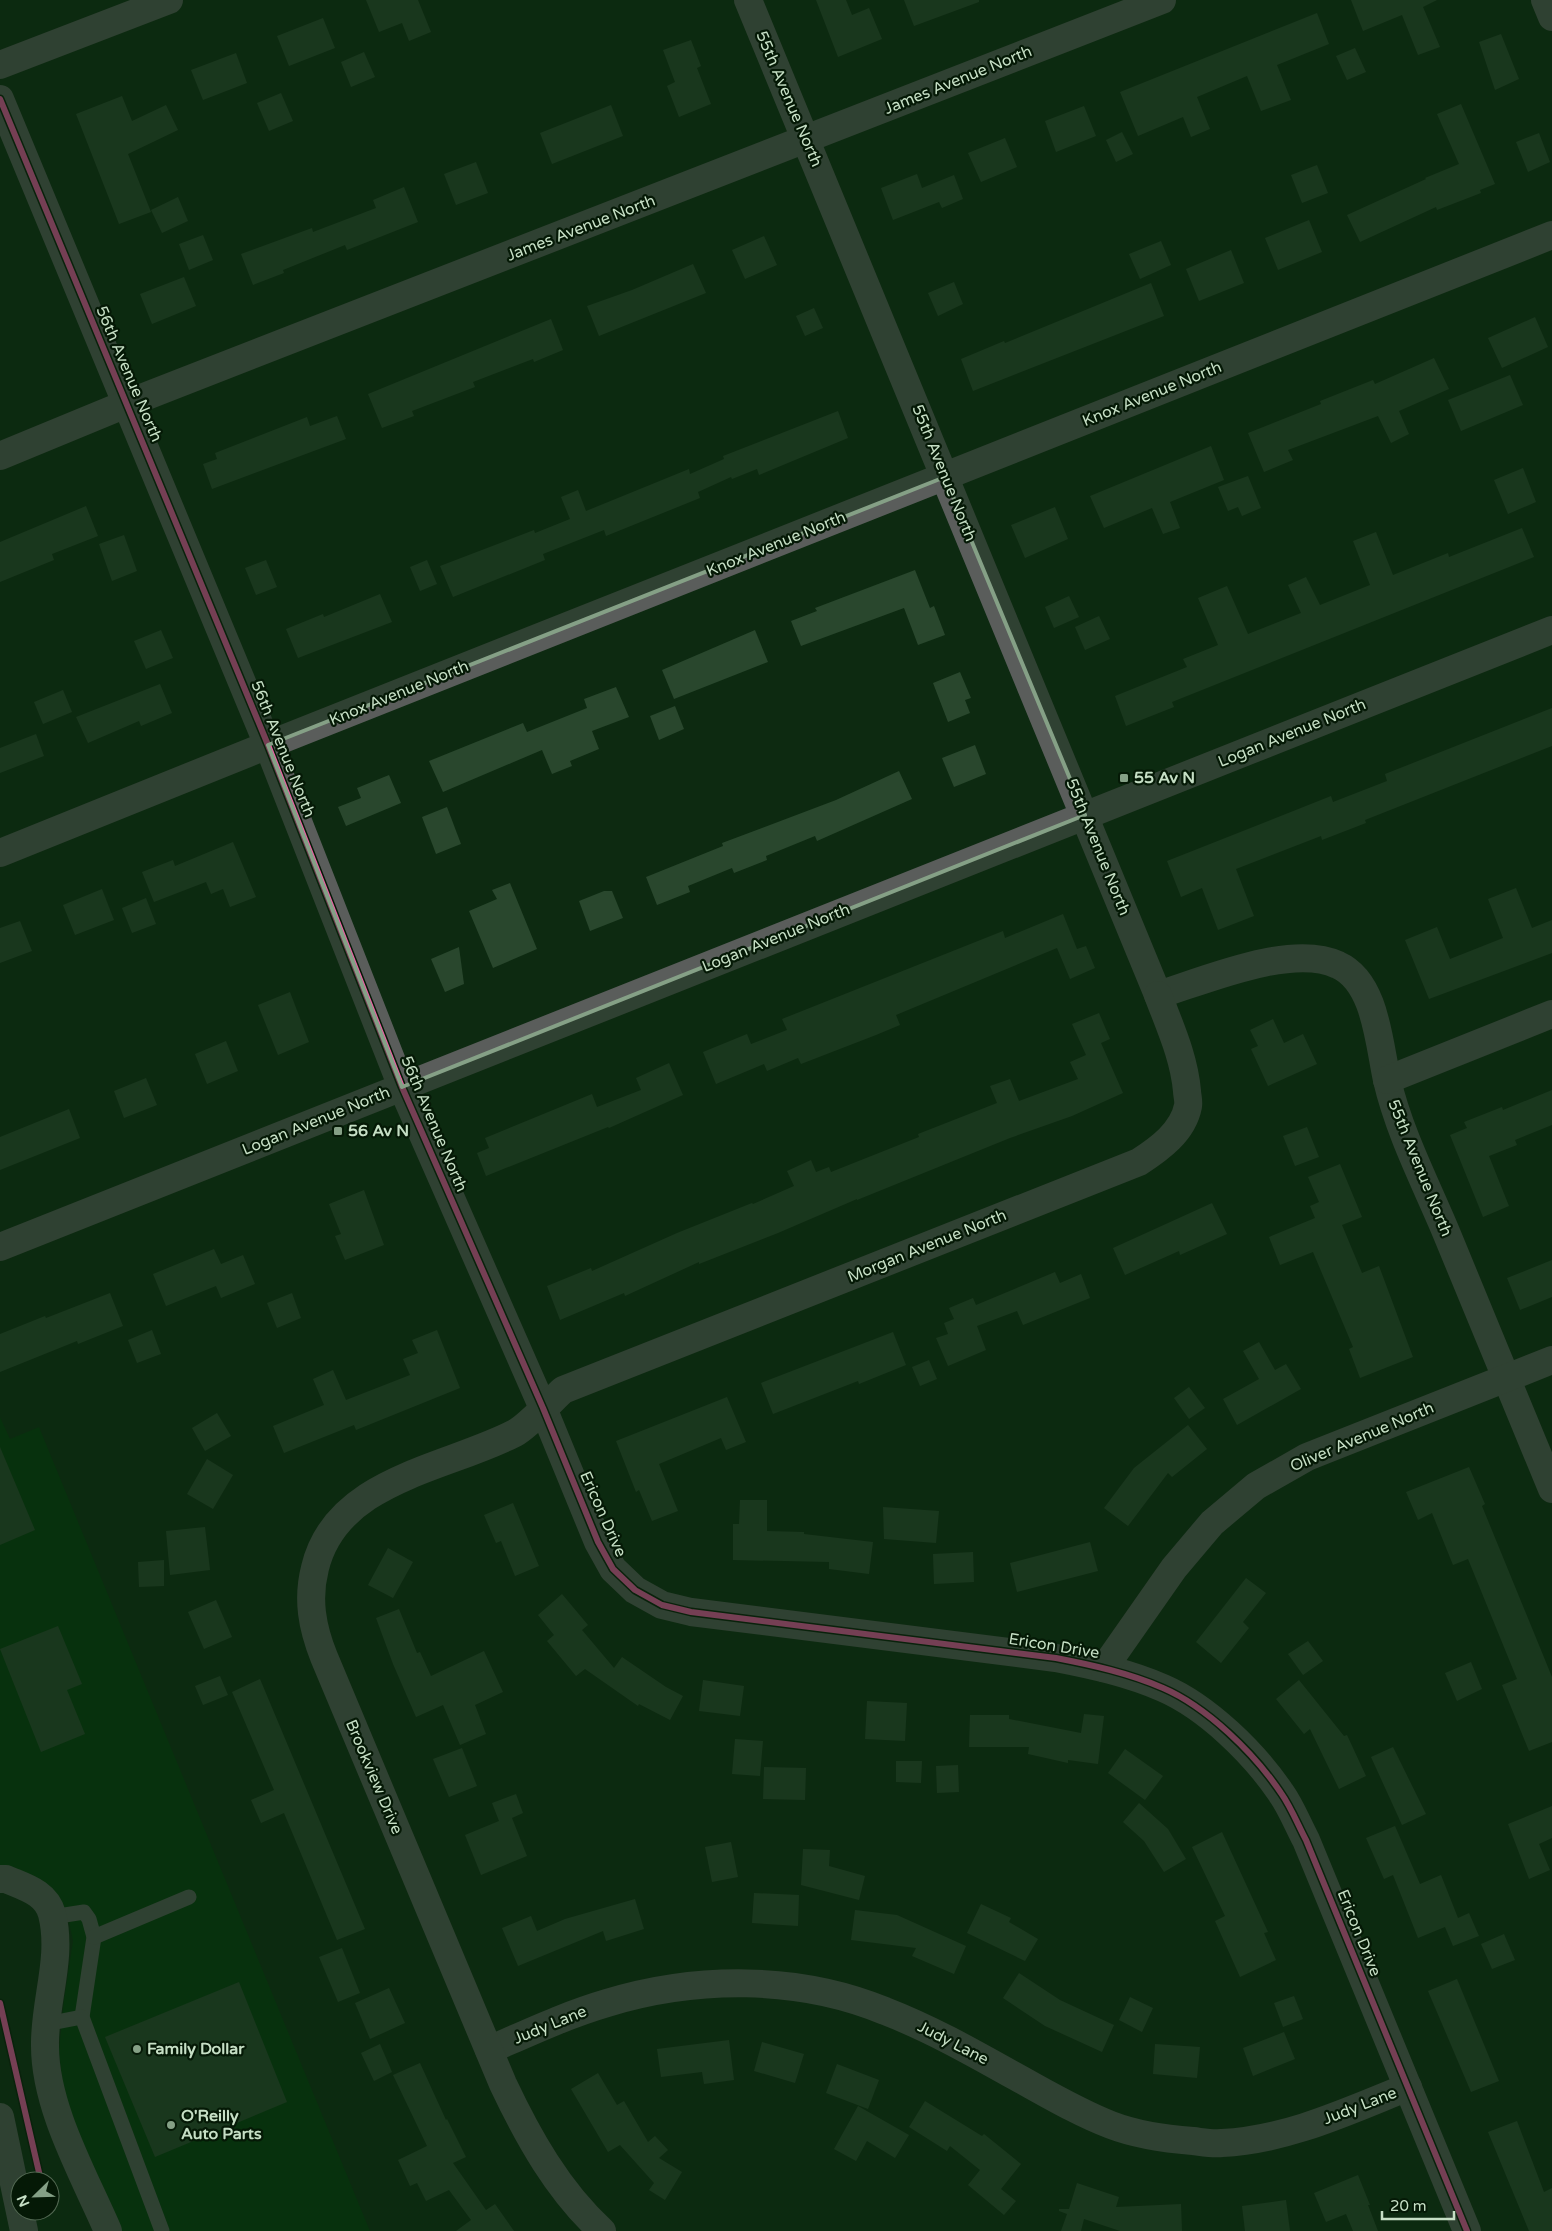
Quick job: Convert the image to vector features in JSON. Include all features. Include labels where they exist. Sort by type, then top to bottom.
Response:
[{"type":"street","points":[[0,65],[169,0]]},
{"type":"street","name":"55th Avenue North","points":[[748,0],[1158,996],[1277,960],[1318,958],[1340,965],[1356,980],[1369,998],[1394,1108],[1552,1489]]},
{"type":"street","name":"James Avenue North","points":[[0,456],[126,404],[1162,0]]},
{"type":"street","points":[[1545,0],[1552,17]]},
{"type":"street","name":"56th Avenue North","points":[[0,99],[268,745],[402,1087],[542,1408]]},
{"type":"street","name":"Knox Avenue North","points":[[0,853],[1552,235]]},
{"type":"street","name":"Logan Avenue North","points":[[0,1247],[1552,630]]},
{"type":"street","name":"Morgan Avenue North","points":[[542,1408],[563,1390],[1139,1162],[1161,1148],[1178,1129],[1188,1106],[1186,1078],[1180,1051],[1158,996]]},
{"type":"street","points":[[1387,1080],[1552,1014]]},
{"type":"street","name":"Oliver Avenue North","points":[[1104,1668],[1174,1568],[1212,1523],[1256,1486],[1307,1457],[1552,1360]]},
{"type":"street","name":"Ericon Drive","points":[[542,1408],[598,1542],[613,1569],[635,1590],[662,1605],[691,1612],[1056,1658],[1104,1668],[1163,1688],[1209,1716],[1248,1751],[1282,1794],[1306,1840],[1467,2231]]},
{"type":"street","name":"Brookview Drive","points":[[542,1408],[517,1432],[395,1482],[363,1499],[335,1524],[324,1541],[312,1580],[312,1621],[320,1648],[515,2108],[535,2146],[575,2202],[602,2231]]},
{"type":"street","points":[[0,1879],[6,1879],[42,1896],[52,1917],[56,1943],[44,2046],[48,2079],[54,2106],[108,2231]]},
{"type":"street","name":"Judy Lane","points":[[489,2050],[549,2024],[606,2003],[655,1991],[710,1984],[778,1984],[830,1994],[883,2010],[943,2036],[1062,2102],[1112,2126],[1165,2139],[1220,2144],[1274,2137],[1326,2120],[1408,2088]]},
{"type":"street","points":[[0,2117],[24,2231]]},
{"type":"lane","points":[[94,1937],[190,1897]]},
{"type":"lane","points":[[52,1917],[84,1912],[89,1919],[94,1937],[82,2016],[162,2231]]},
{"type":"lane","points":[[46,2024],[82,2016]]},
{"type":"highlighted area","points":[[945,477],[1085,815],[402,1087],[268,745]]},
{"type":"shaded area","points":[[0,1417],[10,1439],[39,1427],[370,2231],[118,2231],[64,2097],[59,2051],[73,1941],[68,1917],[0,1870]]},
{"type":"building","points":[[366,0],[418,0],[431,32],[409,41],[402,23],[379,32]]},
{"type":"building","points":[[816,0],[846,0],[852,15],[869,8],[882,39],[838,57]]},
{"type":"building","points":[[904,0],[979,0],[979,2],[914,26]]},
{"type":"building","points":[[1351,0],[1437,0],[1423,7],[1440,47],[1418,55],[1402,15],[1363,31]]},
{"type":"building","points":[[1317,13],[1329,44],[1277,65],[1291,100],[1261,111],[1247,76],[1197,97],[1210,129],[1191,137],[1183,117],[1138,136],[1120,92]]},
{"type":"building","points":[[323,18],[335,48],[289,66],[277,36]]},
{"type":"building","points":[[1501,34],[1519,79],[1495,90],[1479,42]]},
{"type":"building","points":[[691,40],[701,66],[697,68],[711,104],[679,117],[667,86],[675,82],[663,50]]},
{"type":"building","points":[[1355,48],[1366,72],[1347,80],[1336,56]]},
{"type":"building","points":[[364,52],[375,77],[351,87],[341,62]]},
{"type":"building","points":[[236,53],[247,83],[203,100],[191,70]]},
{"type":"building","points":[[281,93],[293,121],[269,131],[257,103]]},
{"type":"building","points":[[122,96],[132,121],[166,105],[178,130],[128,154],[151,212],[119,224],[76,114]]},
{"type":"building","points":[[1461,104],[1495,184],[1480,190],[1481,193],[1437,210],[1436,207],[1360,242],[1347,215],[1459,164],[1437,114]]},
{"type":"building","points":[[611,105],[623,136],[552,164],[540,133]]},
{"type":"building","points":[[1084,106],[1096,136],[1056,152],[1045,121]]},
{"type":"building","points":[[1122,132],[1133,154],[1116,162],[1106,140]]},
{"type":"building","points":[[1539,133],[1550,162],[1528,172],[1516,142]]},
{"type":"building","points":[[1005,138],[1017,167],[981,182],[968,153]]},
{"type":"building","points":[[476,162],[488,193],[456,205],[444,174]]},
{"type":"building","points":[[1317,165],[1328,193],[1302,203],[1291,175]]},
{"type":"building","points":[[917,174],[922,188],[954,175],[963,199],[942,208],[939,202],[893,220],[881,188]]},
{"type":"building","points":[[404,187],[418,222],[347,250],[345,245],[283,270],[284,273],[253,285],[241,254],[312,228],[313,232],[376,208],[373,200]]},
{"type":"building","points":[[178,197],[188,221],[162,233],[151,210]]},
{"type":"building","points":[[1309,220],[1322,252],[1278,270],[1265,238]]},
{"type":"building","points":[[203,235],[213,260],[189,270],[179,244]]},
{"type":"building","points":[[764,236],[777,265],[745,279],[732,250]]},
{"type":"building","points":[[1161,241],[1171,265],[1140,279],[1129,254]]},
{"type":"building","points":[[1231,250],[1244,283],[1199,301],[1186,269]]},
{"type":"building","points":[[693,264],[706,293],[599,336],[587,306],[632,290]]},
{"type":"building","points":[[184,277],[196,306],[152,324],[140,294]]},
{"type":"building","points":[[954,282],[963,304],[938,316],[928,293]]},
{"type":"building","points":[[1151,283],[1164,316],[973,391],[961,359]]},
{"type":"building","points":[[814,308],[823,328],[805,336],[796,316]]},
{"type":"building","points":[[1535,317],[1548,347],[1502,368],[1488,338]]},
{"type":"building","points":[[551,319],[563,350],[534,362],[533,359],[473,382],[475,387],[412,411],[414,416],[382,428],[368,394]]},
{"type":"building","points":[[1434,358],[1449,389],[1399,411],[1409,434],[1391,443],[1378,416],[1288,450],[1293,460],[1264,472],[1248,433],[1321,404],[1320,401],[1373,380],[1375,384]]},
{"type":"building","points":[[1510,375],[1523,405],[1461,431],[1448,400]]},
{"type":"building","points":[[838,411],[848,438],[759,475],[757,469],[732,479],[731,477],[698,492],[700,498],[606,536],[604,530],[543,554],[545,560],[453,597],[440,566],[534,530],[535,533],[570,519],[561,497],[578,490],[586,511],[689,469],[690,474],[724,459],[723,456]]},
{"type":"building","points":[[337,416],[346,439],[212,489],[203,464],[217,459],[215,453],[307,417],[310,426]]},
{"type":"building","points":[[1211,446],[1224,480],[1170,502],[1180,528],[1163,534],[1152,508],[1104,528],[1090,496]]},
{"type":"building","points":[[1523,468],[1536,502],[1508,514],[1494,480]]},
{"type":"building","points":[[1248,476],[1261,508],[1242,516],[1238,507],[1228,511],[1218,487]]},
{"type":"building","points":[[86,506],[98,536],[52,554],[54,560],[0,582],[0,542]]},
{"type":"building","points":[[1055,507],[1068,539],[1025,558],[1011,525]]},
{"type":"building","points":[[1522,528],[1534,557],[1172,702],[1174,707],[1126,726],[1115,696],[1187,667],[1183,659],[1218,645],[1198,598],[1227,586],[1248,634],[1301,613],[1288,585],[1306,577],[1320,605],[1370,585],[1353,541],[1376,532],[1393,575],[1448,553],[1449,557]]},
{"type":"building","points":[[124,535],[137,571],[112,581],[99,544]]},
{"type":"building","points":[[266,560],[277,587],[256,595],[245,568]]},
{"type":"building","points":[[427,560],[437,584],[420,591],[410,567]]},
{"type":"building","points":[[915,570],[930,608],[934,606],[945,635],[918,645],[904,608],[801,646],[791,621],[817,611],[815,608]]},
{"type":"building","points":[[380,594],[392,622],[298,658],[286,629],[323,614],[324,617]]},
{"type":"building","points":[[1069,596],[1079,617],[1054,628],[1045,607]]},
{"type":"building","points":[[1099,616],[1110,639],[1085,650],[1075,627]]},
{"type":"building","points":[[161,630],[173,658],[146,669],[134,641]]},
{"type":"building","points":[[755,630],[768,662],[674,699],[662,670]]},
{"type":"building","points":[[960,672],[971,698],[965,700],[970,713],[948,722],[933,683]]},
{"type":"building","points":[[160,684],[172,713],[141,726],[139,721],[88,743],[76,717]]},
{"type":"building","points":[[616,687],[629,717],[592,731],[599,749],[570,761],[572,766],[552,774],[542,750],[443,792],[429,761],[523,723],[527,732],[587,708],[584,699]]},
{"type":"building","points":[[63,690],[72,712],[43,724],[34,702]]},
{"type":"building","points":[[675,706],[684,729],[659,740],[650,716]]},
{"type":"building","points":[[1552,708],[1552,746],[1365,820],[1366,823],[1322,840],[1321,836],[1236,869],[1254,916],[1218,930],[1202,888],[1181,897],[1167,861],[1331,796],[1333,802],[1387,781],[1385,774]]},
{"type":"building","points":[[36,734],[44,756],[0,773],[0,748]]},
{"type":"building","points":[[975,745],[986,774],[954,787],[942,758]]},
{"type":"building","points":[[899,771],[912,799],[817,841],[815,836],[766,856],[767,860],[734,873],[732,868],[688,886],[690,892],[657,905],[646,877],[723,846],[722,843],[836,800]]},
{"type":"building","points":[[389,775],[401,803],[346,826],[338,807],[361,798],[357,788]]},
{"type":"building","points":[[447,807],[461,844],[436,854],[422,817]]},
{"type":"building","points":[[233,842],[256,897],[230,907],[223,889],[211,894],[206,882],[154,902],[142,872],[173,860],[175,866]]},
{"type":"building","points":[[510,883],[537,949],[493,968],[469,911],[497,899],[492,890]]},
{"type":"building","points":[[1516,888],[1532,928],[1552,920],[1552,953],[1429,999],[1405,940],[1437,927],[1450,959],[1503,938],[1488,899]]},
{"type":"building","points":[[102,889],[114,920],[75,935],[63,905]]},
{"type":"building","points":[[604,891],[612,891],[623,918],[590,931],[579,901]]},
{"type":"building","points":[[146,898],[156,924],[132,933],[122,908]]},
{"type":"building","points":[[1063,914],[1077,949],[1086,946],[1095,968],[1070,979],[1057,948],[896,1015],[900,1025],[876,1035],[801,1064],[798,1058],[767,1071],[764,1064],[716,1084],[703,1052],[747,1034],[751,1044],[787,1030],[782,1019],[1003,931],[1005,938]]},
{"type":"building","points":[[20,921],[32,951],[0,963],[0,928]]},
{"type":"building","points":[[459,947],[464,984],[445,992],[431,959]]},
{"type":"building","points":[[290,992],[309,1042],[278,1055],[258,1005]]},
{"type":"building","points":[[1099,1013],[1110,1039],[1101,1043],[1123,1093],[1072,1116],[1010,1138],[857,1199],[778,1233],[699,1264],[699,1262],[625,1296],[624,1293],[560,1320],[547,1286],[591,1268],[592,1271],[677,1233],[794,1186],[787,1171],[811,1160],[816,1172],[829,1167],[831,1172],[919,1137],[918,1134],[997,1103],[990,1086],[1010,1079],[1019,1101],[1078,1079],[1070,1062],[1086,1055],[1072,1024]]},
{"type":"building","points":[[1273,1019],[1284,1043],[1303,1034],[1317,1064],[1268,1086],[1251,1049],[1258,1046],[1250,1030]]},
{"type":"building","points":[[226,1041],[238,1071],[207,1084],[195,1054]]},
{"type":"building","points":[[669,1063],[683,1095],[609,1128],[486,1176],[477,1153],[489,1148],[485,1138],[592,1094],[597,1107],[641,1090],[636,1078]]},
{"type":"building","points":[[146,1078],[157,1105],[124,1118],[114,1091]]},
{"type":"building","points":[[1552,1090],[1552,1125],[1515,1140],[1517,1145],[1489,1156],[1509,1206],[1483,1217],[1450,1135],[1467,1128],[1464,1122],[1502,1107],[1503,1110]]},
{"type":"building","points":[[69,1109],[80,1138],[0,1170],[0,1137]]},
{"type":"building","points":[[1307,1127],[1319,1157],[1295,1166],[1283,1136]]},
{"type":"building","points":[[1340,1164],[1362,1217],[1342,1225],[1362,1273],[1379,1266],[1413,1357],[1360,1378],[1349,1349],[1353,1347],[1313,1252],[1280,1265],[1269,1237],[1315,1218],[1310,1206],[1319,1202],[1308,1177]]},
{"type":"building","points":[[364,1190],[384,1245],[345,1260],[335,1236],[341,1234],[329,1204]]},
{"type":"building","points":[[1212,1203],[1227,1234],[1180,1255],[1179,1251],[1125,1275],[1113,1248]]},
{"type":"building","points":[[214,1249],[221,1264],[243,1255],[255,1284],[221,1298],[216,1286],[166,1306],[153,1274]]},
{"type":"building","points":[[1552,1260],[1552,1297],[1520,1310],[1507,1278]]},
{"type":"building","points":[[1055,1272],[1060,1283],[1081,1274],[1090,1298],[1023,1325],[1017,1311],[977,1326],[986,1350],[948,1366],[936,1338],[948,1334],[944,1323],[954,1319],[949,1308],[973,1298],[976,1305]]},
{"type":"building","points":[[110,1293],[123,1326],[78,1344],[77,1341],[0,1372],[0,1334]]},
{"type":"building","points":[[292,1293],[301,1318],[277,1328],[267,1303]]},
{"type":"building","points":[[152,1330],[161,1354],[137,1363],[128,1340]]},
{"type":"building","points":[[437,1330],[460,1388],[356,1430],[354,1425],[284,1453],[273,1426],[324,1405],[313,1379],[333,1370],[346,1400],[410,1375],[403,1359],[418,1353],[412,1340]]},
{"type":"building","points":[[893,1332],[906,1365],[859,1384],[858,1381],[773,1414],[761,1383]]},
{"type":"building","points":[[1259,1342],[1275,1370],[1286,1364],[1301,1389],[1237,1425],[1223,1399],[1259,1379],[1243,1351]]},
{"type":"building","points":[[929,1360],[937,1379],[920,1386],[912,1367]]},
{"type":"building","points":[[1189,1387],[1205,1408],[1189,1419],[1174,1398]]},
{"type":"building","points":[[727,1397],[746,1442],[726,1450],[721,1438],[659,1464],[678,1511],[652,1521],[639,1490],[636,1492],[616,1441]]},
{"type":"building","points":[[217,1413],[231,1436],[205,1451],[192,1428]]},
{"type":"building","points":[[1188,1425],[1207,1449],[1172,1477],[1168,1473],[1128,1526],[1104,1508],[1134,1468]]},
{"type":"building","points":[[0,1447],[35,1530],[0,1545]]},
{"type":"building","points":[[207,1459],[233,1475],[213,1509],[187,1494]]},
{"type":"building","points":[[1469,1467],[1485,1504],[1482,1506],[1552,1677],[1552,1742],[1529,1751],[1502,1685],[1517,1679],[1468,1559],[1453,1565],[1432,1513],[1418,1520],[1406,1492]]},
{"type":"building","points":[[740,1500],[767,1500],[767,1531],[804,1532],[804,1534],[873,1542],[869,1574],[829,1569],[829,1562],[733,1560],[733,1524],[739,1524]]},
{"type":"building","points":[[513,1503],[539,1566],[515,1576],[501,1541],[496,1543],[484,1515]]},
{"type":"building","points":[[883,1507],[939,1511],[936,1543],[884,1539]]},
{"type":"building","points":[[205,1527],[210,1570],[170,1575],[166,1531]]},
{"type":"building","points":[[1090,1542],[1098,1571],[1017,1592],[1010,1563]]},
{"type":"building","points":[[388,1548],[413,1562],[393,1598],[368,1585]]},
{"type":"building","points":[[973,1552],[974,1582],[934,1584],[933,1554]]},
{"type":"building","points":[[164,1560],[164,1586],[139,1587],[138,1562]]},
{"type":"building","points":[[1246,1578],[1266,1593],[1243,1622],[1249,1628],[1221,1663],[1196,1642]]},
{"type":"building","points":[[562,1594],[588,1625],[582,1630],[614,1668],[622,1657],[666,1687],[683,1696],[670,1720],[639,1704],[638,1706],[585,1669],[576,1676],[547,1641],[554,1635],[538,1615]]},
{"type":"building","points":[[216,1600],[232,1637],[204,1649],[188,1612]]},
{"type":"building","points":[[399,1609],[417,1653],[420,1652],[431,1676],[484,1651],[503,1692],[475,1705],[486,1734],[460,1745],[443,1705],[416,1717],[376,1618]]},
{"type":"building","points":[[58,1626],[82,1684],[67,1690],[85,1734],[41,1752],[0,1649]]},
{"type":"building","points":[[1308,1641],[1323,1661],[1303,1675],[1288,1654]]},
{"type":"building","points":[[1471,1662],[1482,1689],[1457,1701],[1445,1673]]},
{"type":"building","points":[[220,1676],[228,1695],[203,1705],[195,1686]]},
{"type":"building","points":[[260,1679],[365,1929],[337,1940],[284,1813],[261,1823],[251,1800],[274,1790],[232,1692]]},
{"type":"building","points":[[703,1680],[744,1686],[740,1716],[699,1711]]},
{"type":"building","points":[[1299,1680],[1344,1736],[1347,1735],[1366,1776],[1339,1789],[1310,1729],[1304,1734],[1276,1699]]},
{"type":"building","points":[[867,1701],[907,1703],[905,1741],[865,1739]]},
{"type":"building","points":[[1084,1714],[1104,1716],[1098,1764],[1068,1760],[1068,1763],[1028,1754],[1029,1747],[969,1747],[970,1715],[1009,1715],[1009,1719],[1081,1733]]},
{"type":"building","points":[[735,1739],[763,1741],[760,1776],[732,1774]]},
{"type":"building","points":[[1393,1747],[1426,1814],[1402,1825],[1371,1757]]},
{"type":"building","points":[[462,1748],[477,1786],[449,1797],[433,1759]]},
{"type":"building","points":[[1125,1749],[1163,1776],[1145,1800],[1108,1773]]},
{"type":"building","points":[[896,1761],[922,1761],[921,1783],[896,1782]]},
{"type":"building","points":[[958,1765],[959,1792],[937,1793],[936,1766]]},
{"type":"building","points":[[764,1767],[806,1768],[805,1800],[763,1799]]},
{"type":"building","points":[[516,1794],[523,1813],[512,1818],[527,1856],[481,1875],[465,1835],[499,1821],[492,1803]]},
{"type":"building","points":[[1139,1803],[1168,1829],[1186,1859],[1164,1872],[1144,1841],[1123,1822]]},
{"type":"building","points":[[1552,1806],[1552,1838],[1539,1844],[1550,1870],[1529,1879],[1508,1824]]},
{"type":"building","points":[[1395,1826],[1420,1884],[1441,1875],[1458,1918],[1469,1913],[1479,1936],[1453,1946],[1445,1927],[1418,1938],[1393,1875],[1384,1879],[1366,1838]]},
{"type":"building","points":[[1222,1832],[1268,1932],[1264,1933],[1276,1960],[1240,1977],[1215,1921],[1225,1916],[1192,1847]]},
{"type":"building","points":[[731,1842],[738,1877],[712,1882],[705,1847]]},
{"type":"building","points":[[803,1849],[830,1850],[829,1866],[865,1876],[859,1900],[801,1885]]},
{"type":"building","points":[[754,1893],[799,1895],[798,1926],[752,1923]]},
{"type":"building","points":[[635,1899],[644,1929],[606,1941],[603,1931],[518,1966],[502,1928],[531,1916],[537,1931],[565,1919]]},
{"type":"building","points":[[981,1904],[1011,1918],[1009,1922],[1038,1939],[1025,1961],[967,1933]]},
{"type":"building","points":[[855,1910],[897,1915],[966,1946],[954,1974],[912,1956],[916,1948],[851,1940]]},
{"type":"building","points":[[1504,1934],[1515,1960],[1492,1969],[1481,1944]]},
{"type":"building","points":[[342,1948],[360,1993],[338,2002],[319,1957]]},
{"type":"building","points":[[1019,1973],[1060,2000],[1114,2025],[1102,2052],[1045,2026],[1003,1998]]},
{"type":"building","points":[[1457,1979],[1499,2081],[1471,2092],[1428,1991]]},
{"type":"building","points":[[239,1982],[287,2102],[155,2157],[105,2037]]},
{"type":"building","points":[[389,1988],[405,2023],[370,2039],[355,2003]]},
{"type":"building","points":[[1294,1996],[1303,2019],[1283,2027],[1274,2003]]},
{"type":"building","points":[[1130,1997],[1153,2008],[1142,2032],[1119,2020]]},
{"type":"building","points":[[1284,2032],[1295,2059],[1253,2076],[1243,2048]]},
{"type":"building","points":[[729,2040],[734,2080],[704,2084],[702,2072],[661,2077],[657,2049]]},
{"type":"building","points":[[762,2042],[804,2054],[795,2083],[754,2071]]},
{"type":"building","points":[[380,2044],[392,2072],[374,2081],[361,2053]]},
{"type":"building","points":[[1155,2044],[1200,2047],[1197,2078],[1153,2074]]},
{"type":"building","points":[[420,2063],[446,2120],[466,2157],[453,2163],[486,2210],[495,2204],[514,2231],[456,2231],[471,2220],[449,2190],[426,2201],[417,2183],[410,2186],[398,2160],[427,2146],[393,2075]]},
{"type":"building","points":[[837,2064],[879,2080],[868,2109],[826,2093]]},
{"type":"building","points":[[598,2073],[617,2105],[624,2101],[648,2142],[655,2136],[668,2150],[659,2158],[682,2172],[665,2200],[649,2190],[654,2183],[620,2145],[608,2152],[571,2089]]},
{"type":"building","points":[[925,2101],[982,2136],[984,2134],[1021,2164],[1001,2189],[1016,2201],[1004,2215],[968,2185],[980,2170],[950,2146],[947,2151],[909,2127]]},
{"type":"building","points":[[858,2106],[909,2135],[895,2158],[867,2141],[856,2161],[834,2149]]},
{"type":"building","points":[[1517,2121],[1544,2192],[1552,2188],[1552,2231],[1529,2231],[1488,2132]]},
{"type":"building","points":[[1358,2175],[1378,2231],[1353,2231],[1346,2214],[1326,2222],[1314,2193]]},
{"type":"building","points":[[1077,2183],[1119,2197],[1116,2207],[1181,2204],[1182,2231],[1120,2231],[1084,2219],[1081,2231],[1061,2231],[1067,2214],[1059,2211],[1059,2209],[1069,2209]]},
{"type":"building","points":[[1286,2200],[1290,2231],[1245,2231],[1242,2206]]},
{"type":"cycle path","points":[[0,99],[268,745],[402,1087],[543,1408],[598,1542],[613,1569],[635,1590],[662,1605],[691,1612],[1056,1658],[1110,1670],[1163,1688],[1180,1696],[1213,1719],[1243,1747],[1270,1778],[1288,1804],[1306,1840],[1467,2231]]},
{"type":"cycle path","points":[[0,2003],[39,2171]]},
{"type":"place","name":"55 Av N","points":[[1124,778]]},
{"type":"place","name":"56 Av N","points":[[338,1131]]},
{"type":"place","name":"Family Dollar","points":[[137,2049]]},
{"type":"place","name":"O'Reilly Auto Parts","points":[[171,2125]]}]
